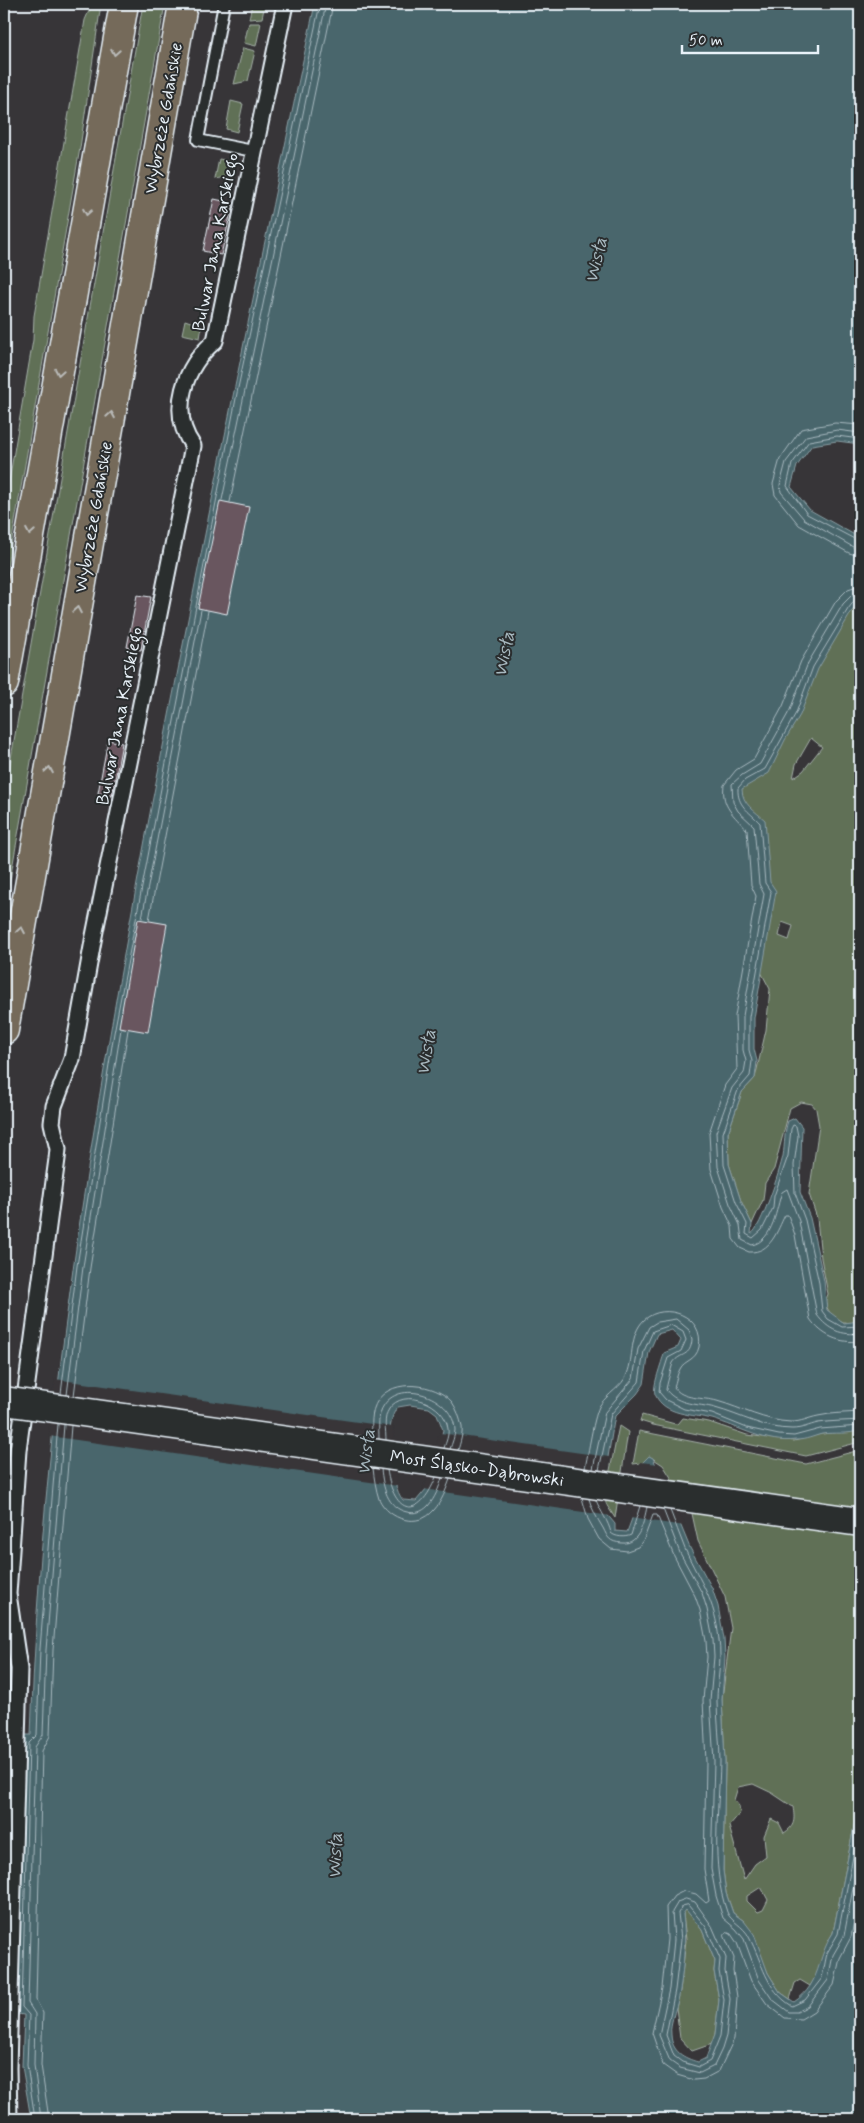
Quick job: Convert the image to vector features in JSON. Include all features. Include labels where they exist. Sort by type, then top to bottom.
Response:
[{"type":"main road","points":[[4,683],[124,4]]},
{"type":"main road","name":"Wybrzeże Gdańskie","points":[[4,1030],[183,4]]},
{"type":"main road","name":"Most Śląsko-Dąbrowski","points":[[4,1401],[860,1522]]},
{"type":"street","name":"Bulwar Jana Karskiego","points":[[9,2119],[8,2068],[19,1669],[8,1594],[18,1450],[58,1149],[52,1123],[54,1106],[72,1059],[95,931],[193,446],[182,420],[182,395],[189,371],[197,359],[215,341],[285,4]]},
{"type":"lane","points":[[224,4],[198,140],[253,151]]},
{"type":"green space","points":[[92,4],[101,4],[80,148],[7,568],[4,572],[4,511],[33,340],[34,316],[85,20]]},
{"type":"green space","points":[[143,4],[165,4],[4,914],[4,798]]},
{"type":"green space","points":[[252,4],[265,4],[262,18],[249,19]]},
{"type":"green space","points":[[249,23],[261,23],[256,46],[244,43]]},
{"type":"green space","points":[[243,48],[255,51],[248,81],[234,84]]},
{"type":"green space","points":[[231,101],[243,104],[237,132],[226,129]]},
{"type":"green space","points":[[219,159],[230,161],[227,177],[215,179]]},
{"type":"green space","points":[[185,320],[202,326],[200,338],[182,334]]},
{"type":"green space","points":[[860,591],[860,1321],[854,1323],[838,1320],[830,1313],[825,1302],[828,1294],[821,1258],[817,1218],[809,1194],[819,1126],[816,1109],[812,1104],[801,1102],[790,1108],[774,1169],[765,1183],[763,1200],[752,1224],[741,1201],[729,1164],[728,1133],[742,1092],[755,1078],[766,1030],[770,989],[761,972],[765,950],[747,814],[723,783],[798,691]],"holes":[[[811,738],[822,747],[803,771],[793,778],[796,764]],[[782,922],[793,926],[789,940],[779,936]]]},
{"type":"green space","points":[[642,1415],[675,1424],[679,1423],[683,1418],[709,1422],[747,1435],[794,1441],[821,1434],[860,1430],[860,1442],[806,1456],[653,1425],[640,1421]]},
{"type":"green space","points":[[619,1426],[628,1432],[615,1518],[606,1504],[605,1495]]},
{"type":"green space","points":[[639,1431],[806,1464],[860,1450],[860,1796],[833,1933],[826,1946],[814,1980],[810,1986],[800,1980],[795,1983],[790,1999],[780,1992],[768,1973],[744,1921],[733,1913],[726,1893],[723,1870],[725,1762],[722,1699],[731,1628],[725,1597],[698,1541],[691,1509],[663,1465],[649,1456],[642,1463],[633,1464]],"holes":[[[753,1784],[772,1793],[793,1807],[794,1819],[790,1828],[784,1833],[779,1823],[771,1819],[764,1836],[766,1856],[755,1864],[744,1880],[729,1826],[740,1813],[739,1806],[734,1800],[738,1787]],[[761,1887],[768,1900],[763,1910],[758,1912],[747,1901],[747,1896]]]},
{"type":"green space","points":[[687,1909],[702,1930],[715,1961],[714,1971],[719,2000],[712,2044],[692,2051],[680,2038],[676,2008],[686,1940],[683,1913]]},
{"type":"water","name":"Wisła","points":[[315,4],[860,4],[860,444],[837,441],[812,445],[797,466],[791,487],[810,510],[860,538],[860,602],[852,611],[818,669],[800,715],[769,773],[742,789],[744,799],[765,820],[770,882],[776,891],[754,1018],[754,1049],[757,1061],[755,1078],[742,1092],[728,1133],[729,1164],[741,1201],[752,1224],[751,1234],[760,1222],[774,1186],[783,1156],[788,1121],[795,1118],[802,1127],[800,1192],[810,1218],[824,1281],[827,1310],[844,1323],[860,1321],[860,1430],[822,1434],[800,1440],[774,1440],[712,1419],[672,1410],[659,1401],[654,1390],[664,1353],[678,1347],[681,1340],[672,1330],[657,1334],[649,1352],[644,1384],[637,1394],[615,1416],[601,1499],[605,1512],[615,1524],[615,1531],[627,1532],[633,1516],[642,1463],[649,1456],[653,1458],[690,1548],[712,1588],[718,1606],[725,1657],[722,1699],[725,1762],[723,1870],[726,1893],[733,1913],[744,1921],[754,1934],[768,1973],[780,1992],[794,2002],[810,1987],[833,1933],[860,1796],[860,2119],[31,2119],[22,2066],[24,2015],[17,2014],[24,1735],[31,1735],[37,1617],[46,1501],[73,1269],[109,1039],[151,808],[252,305]],"holes":[[[410,1405],[429,1408],[437,1414],[443,1430],[427,1488],[416,1501],[403,1500],[398,1493],[390,1453],[393,1414],[398,1407]],[[686,1910],[702,1930],[715,1961],[714,1971],[719,2000],[715,2034],[706,2058],[698,2062],[676,2050],[671,2035],[671,2024],[683,1971],[683,1914]]]},
{"type":"pier","points":[[55,1379],[393,1427],[395,1471],[398,1486],[49,1436]]},
{"type":"pier","points":[[440,1433],[609,1457],[603,1498],[611,1516],[423,1489],[431,1470]]},
{"type":"pier","points":[[640,1462],[659,1464],[685,1526],[630,1518]]},
{"type":"building","points":[[214,199],[233,203],[221,255],[203,251]]},
{"type":"building","points":[[220,501],[249,507],[227,614],[198,608]]},
{"type":"building","points":[[137,595],[151,597],[141,650],[127,647]]},
{"type":"building","points":[[108,740],[122,743],[112,796],[98,793]]},
{"type":"building","points":[[138,919],[167,924],[148,1032],[119,1027]]},
{"type":"tram line","points":[[4,1396],[860,1517]]},
{"type":"tram line","points":[[4,1406],[860,1527]]}]
